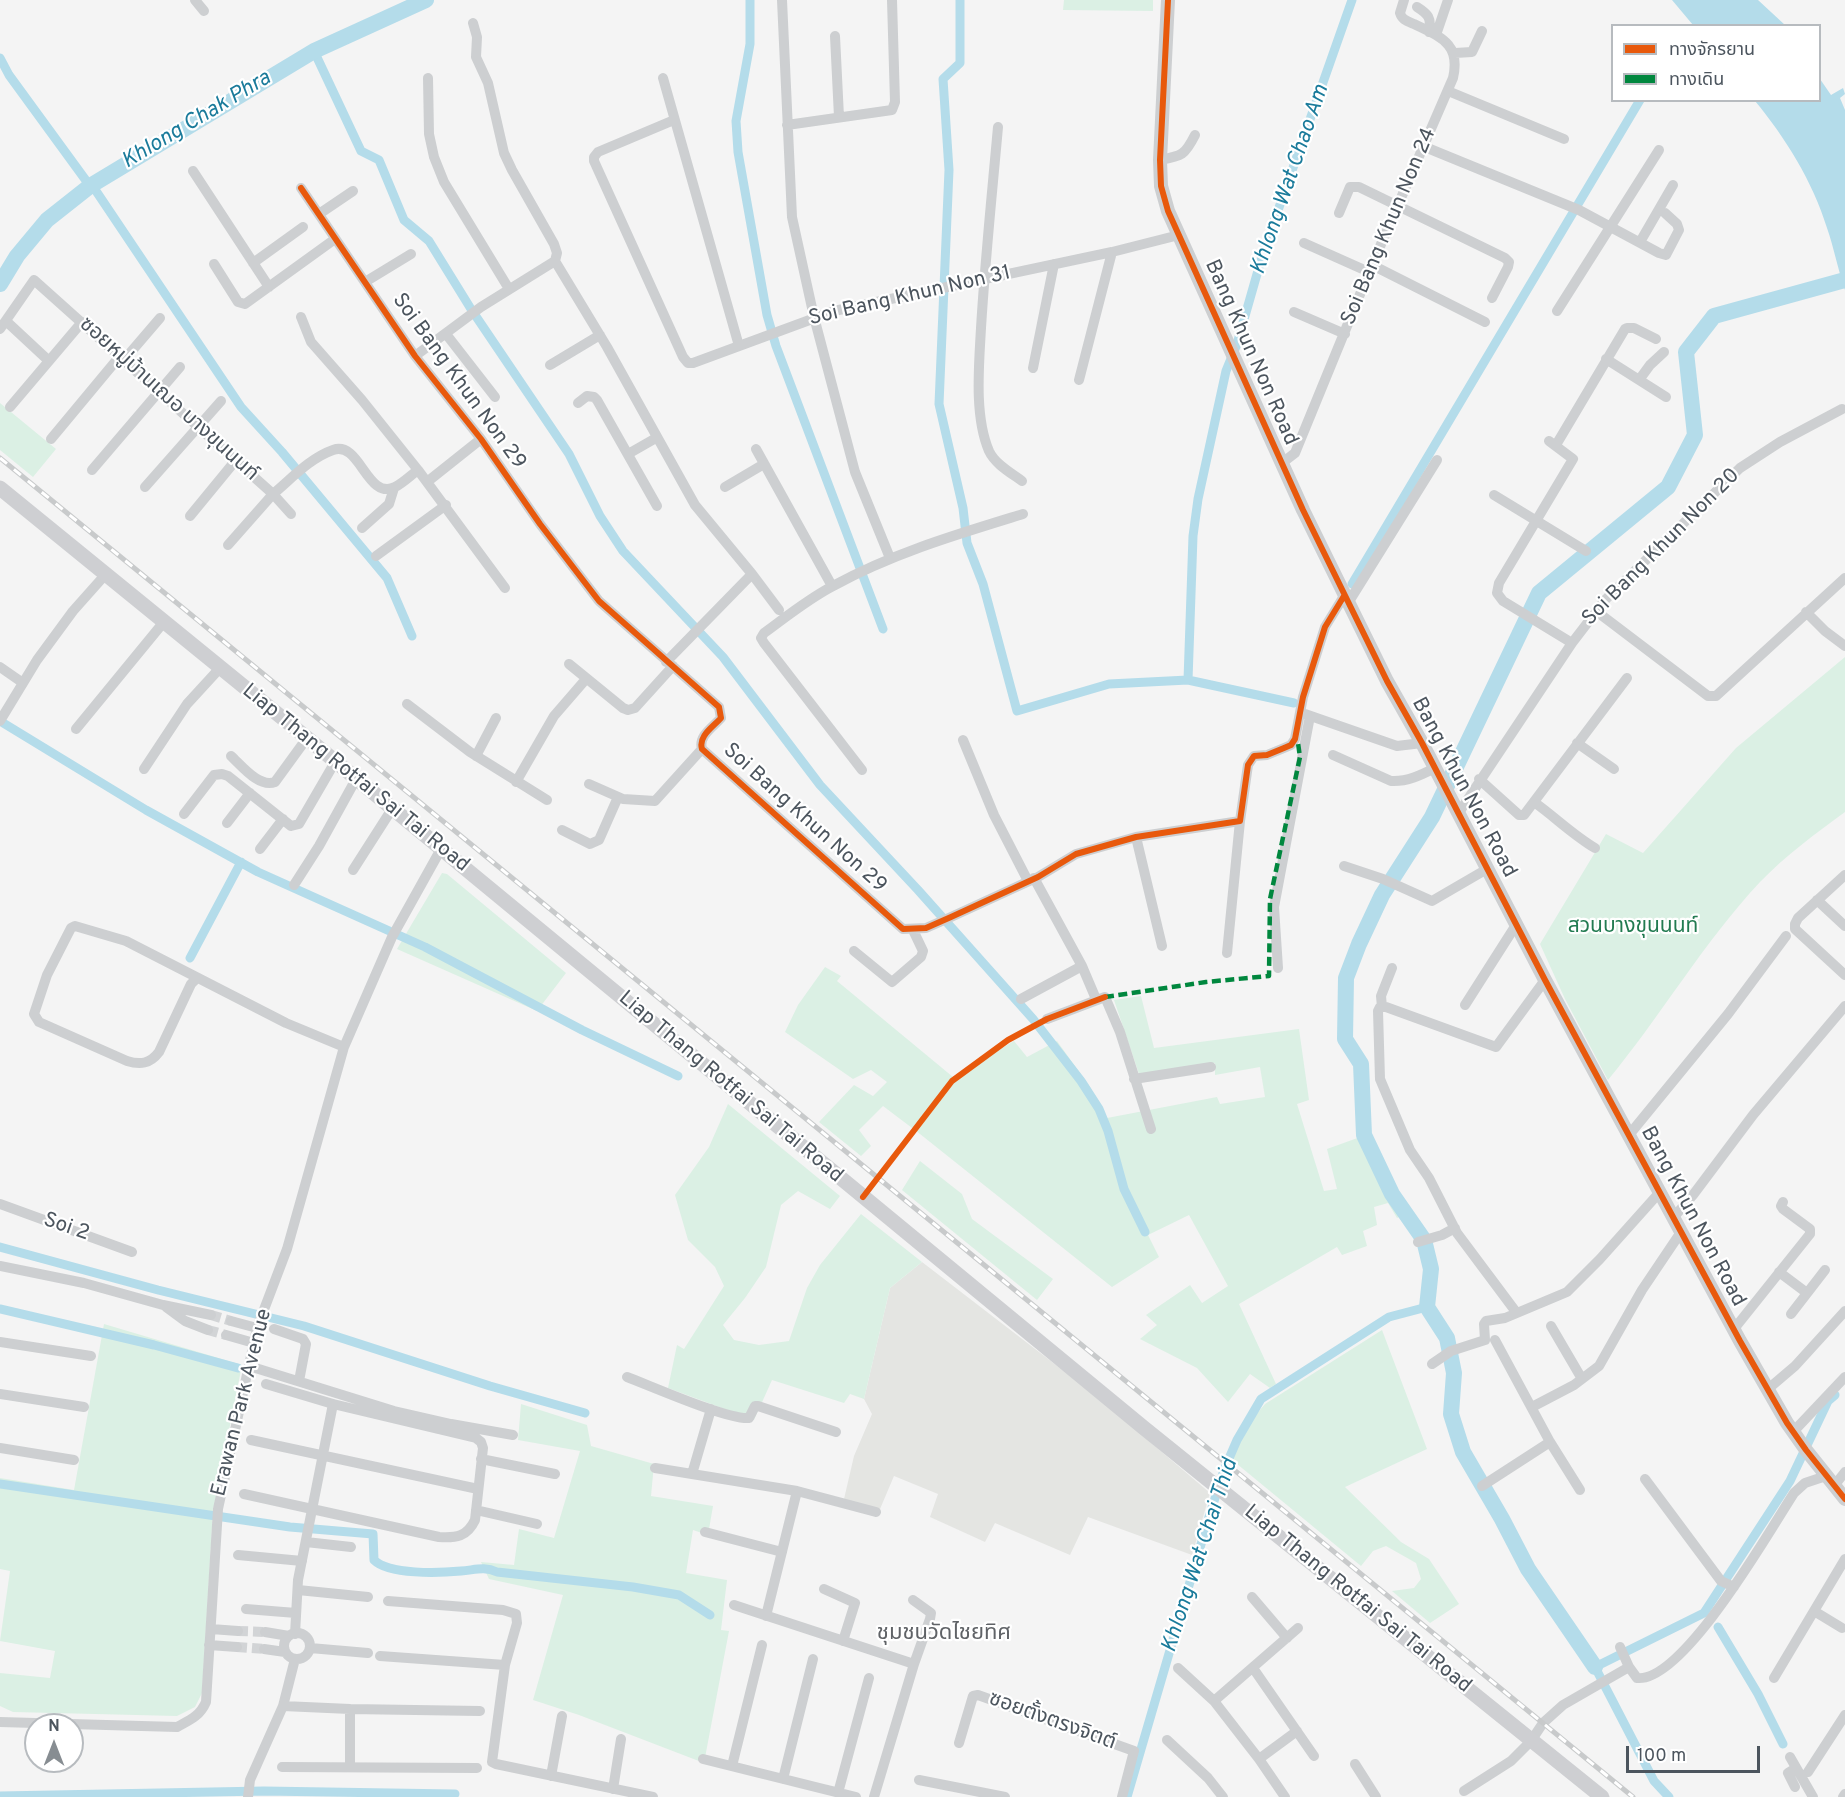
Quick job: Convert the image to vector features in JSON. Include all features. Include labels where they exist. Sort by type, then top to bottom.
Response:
[{"type":"main road","name":"Liap Thang Rotfai Sai Tai Road","points":[[0,488],[1200,1473],[1602,1797]]},
{"type":"street","points":[[195,0],[204,11]]},
{"type":"street","points":[[782,0],[792,217],[814,317],[855,472],[890,558]]},
{"type":"street","points":[[787,125],[889,112],[894,107],[892,0]]},
{"type":"street","name":"Bang Khun Non Road","points":[[1168,0],[1160,160],[1161,186],[1168,211],[1221,329],[1346,600],[1545,980],[1680,1232],[1768,1389],[1793,1432],[1845,1499]]},
{"type":"street","points":[[1432,33],[1448,0]]},
{"type":"street","points":[[1403,4],[1400,15],[1403,19],[1432,33],[1451,47],[1455,53],[1472,52],[1482,31]]},
{"type":"street","points":[[1417,7],[1430,18],[1432,33]]},
{"type":"street","points":[[415,356],[481,307],[555,261],[558,253],[504,153],[488,83],[476,57],[477,37],[473,23]]},
{"type":"street","points":[[835,36],[839,117]]},
{"type":"street","name":"Soi Bang Khun Non 24","points":[[1282,463],[1295,453],[1370,269],[1425,147],[1448,91],[1455,68],[1455,53]]},
{"type":"street","points":[[428,78],[429,134],[444,182],[509,289]]},
{"type":"street","points":[[663,78],[739,346]]},
{"type":"street","points":[[1448,91],[1564,139]]},
{"type":"street","name":"Soi Bang Khun Non 31","points":[[674,120],[598,152],[594,161],[686,361],[693,363],[814,317],[1179,236]]},
{"type":"street","points":[[998,127],[984,279],[978,378],[988,449],[993,458],[1022,482]]},
{"type":"street","points":[[1160,160],[1178,157],[1184,153],[1195,135]]},
{"type":"street","points":[[1425,147],[1567,204],[1663,255],[1668,253],[1679,230],[1677,224],[1665,213]]},
{"type":"street","points":[[1557,310],[1659,150]]},
{"type":"street","points":[[192,171],[269,287]]},
{"type":"street","points":[[1640,242],[1673,185]]},
{"type":"street","points":[[1340,213],[1348,190],[1354,186],[1398,205],[1508,260],[1508,267],[1492,298]]},
{"type":"street","name":"Soi Bang Khun Non 29","points":[[301,188],[415,356],[481,439],[540,524],[599,601],[721,711],[721,718],[701,740],[702,749],[903,929],[913,930]]},
{"type":"street","points":[[319,214],[353,191]]},
{"type":"street","points":[[253,263],[303,227]]},
{"type":"street","points":[[214,264],[241,304],[249,303],[335,239]]},
{"type":"street","points":[[1304,243],[1370,269],[1485,322]]},
{"type":"street","points":[[1079,380],[1112,252]]},
{"type":"street","points":[[365,282],[411,254]]},
{"type":"street","points":[[555,261],[600,335],[695,505],[779,610]]},
{"type":"street","points":[[1033,368],[1054,264]]},
{"type":"street","name":"ซอยหมู่บ้านเฌอ บางขุนนนท์","points":[[3,325],[34,280],[273,494],[314,459],[334,449],[342,449],[351,454],[377,486],[384,489],[394,488]]},
{"type":"street","points":[[1294,312],[1345,334]]},
{"type":"street","points":[[301,317],[311,342],[362,400],[446,505],[505,588]]},
{"type":"street","points":[[51,439],[160,318]]},
{"type":"street","points":[[10,407],[82,322]]},
{"type":"street","points":[[3,325],[49,361]]},
{"type":"street","points":[[1572,643],[1503,601],[1497,593],[1499,583],[1573,459],[1553,443],[1606,359],[1627,328],[1634,328],[1656,339]]},
{"type":"street","points":[[446,334],[495,397]]},
{"type":"street","points":[[550,365],[600,335]]},
{"type":"street","points":[[1639,380],[1664,352]]},
{"type":"street","points":[[1606,359],[1666,397]]},
{"type":"street","points":[[92,470],[180,367]]},
{"type":"street","points":[[578,403],[587,396],[597,400],[657,506]]},
{"type":"street","points":[[145,487],[221,401]]},
{"type":"street","name":"Soi Bang Khun Non 20","points":[[1458,813],[1572,643],[1605,600],[1740,468],[1780,442],[1842,409]]},
{"type":"street","points":[[628,454],[656,438]]},
{"type":"street","name":"Soi Bang Khun Non 29","points":[[427,482],[481,439]]},
{"type":"street","points":[[756,449],[832,586]]},
{"type":"street","points":[[190,516],[236,460]]},
{"type":"street","points":[[1227,952],[1248,765],[1251,759],[1291,745],[1295,739],[1325,627],[1346,600],[1437,460]]},
{"type":"street","points":[[725,487],[764,464]]},
{"type":"street","points":[[362,528],[389,504],[394,488],[418,470]]},
{"type":"street","points":[[228,545],[273,494],[291,514]]},
{"type":"street","points":[[1494,495],[1586,551]]},
{"type":"street","points":[[376,556],[446,505]]},
{"type":"street","points":[[862,770],[761,638],[764,633],[802,604],[832,586],[890,558],[1023,514]]},
{"type":"street","points":[[569,664],[623,708],[628,710],[635,708],[670,664],[752,574]]},
{"type":"street","points":[[2,717],[73,611],[105,575]]},
{"type":"street","points":[[1596,611],[1712,697],[1716,696],[1845,578]]},
{"type":"street","points":[[1806,612],[1825,631],[1845,646]]},
{"type":"street","points":[[76,729],[163,623]]},
{"type":"street","points":[[0,667],[23,683]]},
{"type":"street","points":[[144,769],[187,704],[220,668]]},
{"type":"street","points":[[1479,779],[1519,815],[1524,815],[1627,678]]},
{"type":"street","points":[[516,782],[554,716],[586,679]]},
{"type":"street","points":[[407,704],[476,756],[547,800]]},
{"type":"street","points":[[1304,708],[1397,746],[1422,743]]},
{"type":"street","points":[[1278,968],[1274,907],[1304,708]]},
{"type":"street","points":[[476,756],[496,718]]},
{"type":"street","points":[[231,756],[262,783],[270,784],[275,782],[307,738]]},
{"type":"street","points":[[963,740],[994,815],[1120,1032],[1151,1129]]},
{"type":"street","points":[[1577,743],[1614,769]]},
{"type":"street","points":[[589,784],[623,799],[655,801],[702,749]]},
{"type":"street","points":[[1333,755],[1391,781],[1400,782],[1415,778],[1435,768]]},
{"type":"street","points":[[184,814],[214,775],[222,774],[228,776],[291,826],[298,824],[335,762]]},
{"type":"street","points":[[294,885],[319,846],[356,779]]},
{"type":"street","points":[[227,823],[250,793]]},
{"type":"street","points":[[562,830],[590,844],[595,843],[599,840],[618,797]]},
{"type":"street","points":[[1534,802],[1561,821],[1572,834],[1595,848]]},
{"type":"street","points":[[353,870],[392,809]]},
{"type":"street","points":[[260,849],[283,819]]},
{"type":"street","points":[[854,951],[892,982],[921,957],[923,951],[913,930],[926,928],[1031,880],[1076,854],[1136,837],[1240,821]]},
{"type":"street","points":[[1136,837],[1162,946]]},
{"type":"street","name":"Erawan Park Avenue","points":[[0,1722],[177,1727],[196,1717],[202,1711],[206,1702],[218,1509],[258,1325],[286,1250],[344,1047],[392,937],[441,849]]},
{"type":"street","points":[[1344,867],[1383,879],[1432,901],[1487,869]]},
{"type":"street","points":[[1845,875],[1798,918],[1795,924],[1796,929],[1845,975]]},
{"type":"street","points":[[1817,900],[1845,926]]},
{"type":"street","points":[[1465,1005],[1516,925]]},
{"type":"street","points":[[196,978],[159,1052],[154,1059],[145,1063],[137,1064],[110,1054],[39,1022],[34,1014],[47,975],[70,928],[75,926],[126,941],[286,1023],[344,1047]]},
{"type":"street","points":[[1629,1135],[1728,1014],[1786,936]]},
{"type":"street","points":[[1021,999],[1082,966]]},
{"type":"street","points":[[1392,968],[1381,996],[1382,1007],[1378,1011],[1380,1078],[1410,1150],[1429,1178],[1455,1227],[1516,1312]]},
{"type":"street","points":[[1382,1007],[1496,1047],[1545,980]]},
{"type":"street","points":[[1047,1019],[1101,998]]},
{"type":"street","points":[[1673,1218],[1753,1115],[1845,1006]]},
{"type":"street","points":[[1134,1079],[1210,1067]]},
{"type":"street","points":[[1432,1364],[1456,1349],[1485,1340],[1484,1324],[1486,1321],[1505,1318],[1567,1292],[1659,1193]]},
{"type":"street","points":[[1734,1329],[1808,1237],[1810,1228],[1783,1209],[1781,1206],[1783,1202]]},
{"type":"street","name":"Soi 2","points":[[0,1204],[132,1252]]},
{"type":"street","points":[[1418,1242],[1442,1235],[1455,1227]]},
{"type":"street","points":[[1532,1407],[1582,1379],[1599,1366],[1642,1290],[1680,1232]]},
{"type":"street","points":[[0,1266],[84,1283],[163,1305],[210,1315]]},
{"type":"street","points":[[1791,1314],[1825,1270]]},
{"type":"street","points":[[1779,1272],[1807,1293]]},
{"type":"street","points":[[163,1305],[185,1321],[208,1330]]},
{"type":"street","points":[[1768,1389],[1795,1366],[1845,1311]]},
{"type":"street","points":[[231,1321],[258,1325]]},
{"type":"street","points":[[1551,1326],[1582,1379]]},
{"type":"street","points":[[274,1329],[303,1339],[306,1344],[299,1381]]},
{"type":"street","points":[[226,1335],[254,1343]]},
{"type":"street","points":[[1495,1340],[1550,1442],[1580,1490]]},
{"type":"street","points":[[0,1342],[91,1356]]},
{"type":"street","points":[[249,1366],[394,1411],[513,1435]]},
{"type":"street","points":[[627,1377],[711,1409],[747,1419],[751,1416],[755,1406],[758,1406],[836,1432]]},
{"type":"street","points":[[1793,1432],[1845,1377]]},
{"type":"street","points":[[244,1494],[439,1537],[453,1538],[471,1529],[476,1510],[483,1448],[476,1437],[333,1404],[266,1384]]},
{"type":"street","points":[[0,1394],[84,1407]]},
{"type":"street","points":[[285,1652],[285,1644],[292,1635],[302,1561],[333,1404]]},
{"type":"street","points":[[692,1474],[711,1409]]},
{"type":"street","points":[[251,1440],[478,1489]]},
{"type":"street","points":[[1483,1485],[1550,1442]]},
{"type":"street","points":[[0,1448],[74,1460]]},
{"type":"street","points":[[482,1459],[555,1474]]},
{"type":"street","points":[[655,1468],[797,1491],[876,1512]]},
{"type":"street","points":[[1464,1791],[1511,1761],[1531,1741],[1543,1723],[1563,1704],[1602,1681],[1624,1655],[1637,1678],[1640,1679],[1662,1670],[1677,1658],[1723,1604],[1794,1493],[1804,1483],[1830,1481],[1845,1472]]},
{"type":"street","points":[[1645,1479],[1721,1581],[1734,1587]]},
{"type":"street","points":[[766,1616],[797,1491]]},
{"type":"street","points":[[476,1510],[537,1524]]},
{"type":"street","points":[[705,1532],[782,1552]]},
{"type":"street","points":[[306,1541],[351,1547]]},
{"type":"street","points":[[238,1555],[302,1561]]},
{"type":"street","points":[[1774,1678],[1845,1559]]},
{"type":"street","points":[[824,1589],[855,1603],[843,1641]]},
{"type":"street","points":[[298,1590],[368,1597]]},
{"type":"street","points":[[1252,1597],[1287,1638]]},
{"type":"street","points":[[874,1797],[931,1613],[912,1600]]},
{"type":"street","points":[[388,1601],[503,1610],[516,1614],[517,1623],[505,1665],[492,1762],[653,1797]]},
{"type":"street","points":[[734,1605],[914,1664]]},
{"type":"street","points":[[246,1609],[296,1613]]},
{"type":"street","points":[[1814,1611],[1842,1629]]},
{"type":"street","points":[[1214,1701],[1298,1628]]},
{"type":"street","points":[[210,1629],[238,1631]]},
{"type":"street","points":[[265,1632],[306,1636],[310,1648],[307,1655],[295,1659]]},
{"type":"street","points":[[209,1645],[237,1647]]},
{"type":"street","points":[[732,1766],[762,1645]]},
{"type":"street","points":[[310,1648],[368,1653]]},
{"type":"street","points":[[264,1649],[285,1652],[295,1659]]},
{"type":"street","points":[[380,1656],[505,1665]]},
{"type":"street","points":[[248,1797],[250,1780],[283,1706],[295,1659]]},
{"type":"street","points":[[783,1779],[813,1659]]},
{"type":"street","points":[[1178,1668],[1214,1701],[1286,1797]]},
{"type":"street","points":[[1253,1668],[1314,1756]]},
{"type":"street","points":[[838,1793],[869,1678]]},
{"type":"street","name":"ซอยตั้งตรงจิตต์","points":[[959,1743],[973,1696],[978,1695],[1134,1751],[1122,1797]]},
{"type":"street","points":[[283,1706],[480,1711]]},
{"type":"street","points":[[350,1709],[350,1767]]},
{"type":"street","points":[[1798,1783],[1845,1715]]},
{"type":"street","points":[[551,1776],[562,1716]]},
{"type":"street","points":[[1259,1759],[1296,1731]]},
{"type":"street","points":[[613,1788],[621,1739]]},
{"type":"street","points":[[1167,1740],[1208,1778],[1223,1797]]},
{"type":"street","points":[[1790,1757],[1796,1768],[1798,1783],[1813,1797]]},
{"type":"street","points":[[703,1759],[856,1797]]},
{"type":"street","points":[[1355,1764],[1371,1795]]},
{"type":"street","points":[[282,1767],[477,1768]]},
{"type":"street","points":[[920,1779],[1005,1797]]},
{"type":"shaded area","points":[[922,1262],[1095,1395],[1210,1493],[1192,1555],[1088,1517],[1070,1555],[995,1523],[985,1542],[930,1517],[938,1494],[894,1476],[880,1509],[844,1499],[854,1456],[872,1414],[864,1399],[890,1288]]},
{"type":"green space","points":[[1064,0],[1153,0],[1153,11],[1063,10]]},
{"type":"green space","points":[[0,403],[56,449],[33,477],[0,450]]},
{"type":"green space","name":"สวนบางขุนนนท์","points":[[1845,657],[1845,812],[1780,863],[1739,905],[1608,1080],[1565,999],[1540,944],[1606,834],[1643,853],[1736,748]]},
{"type":"green space","points":[[442,873],[447,874],[566,973],[537,1011],[397,949]]},
{"type":"green space","points":[[825,967],[841,976],[837,981],[953,1077],[1014,1041],[1027,1057],[1057,1041],[1090,1087],[1107,1118],[1217,1097],[1220,1104],[1265,1097],[1260,1067],[1215,1075],[1215,1063],[1139,1074],[1114,1000],[1141,996],[1154,1048],[1299,1029],[1309,1100],[1297,1104],[1324,1191],[1337,1189],[1327,1149],[1363,1136],[1409,1212],[1397,1218],[1388,1203],[1374,1207],[1377,1225],[1363,1231],[1367,1246],[1342,1255],[1337,1247],[1239,1304],[1276,1384],[1270,1388],[1250,1374],[1228,1402],[1197,1368],[1140,1339],[1157,1325],[1146,1315],[1190,1285],[1202,1303],[1228,1286],[1189,1215],[1148,1235],[1159,1257],[1112,1287],[883,1106],[859,1130],[871,1146],[861,1156],[819,1122],[854,1085],[873,1096],[887,1082],[871,1070],[853,1079],[785,1032],[798,1005]]},
{"type":"green space","points":[[728,1104],[840,1196],[830,1209],[798,1191],[781,1205],[766,1267],[723,1325],[734,1340],[759,1345],[789,1341],[807,1288],[820,1265],[861,1214],[922,1262],[890,1288],[864,1399],[850,1394],[844,1403],[772,1380],[754,1420],[668,1388],[677,1345],[684,1349],[724,1286],[715,1267],[688,1240],[675,1195],[709,1147]]},
{"type":"green space","points":[[920,1161],[962,1194],[972,1219],[1053,1279],[1037,1300],[902,1190]]},
{"type":"green space","points":[[104,1324],[242,1365],[213,1511],[202,1693],[195,1707],[177,1716],[13,1712],[0,1706],[0,1673],[50,1678],[55,1651],[0,1641],[10,1571],[0,1569],[0,1478],[74,1490]]},
{"type":"green space","points":[[1382,1330],[1427,1449],[1345,1487],[1401,1542],[1429,1559],[1459,1604],[1430,1623],[1392,1591],[1414,1588],[1421,1579],[1416,1563],[1386,1546],[1373,1551],[1361,1566],[1231,1459],[1253,1418],[1265,1404]]},
{"type":"green space","points":[[521,1404],[587,1425],[591,1446],[654,1464],[651,1496],[713,1506],[708,1535],[693,1530],[686,1573],[727,1580],[721,1630],[729,1631],[704,1763],[579,1715],[533,1700],[563,1595],[489,1579],[481,1562],[514,1565],[519,1529],[554,1538],[580,1451],[518,1440]]},
{"type":"water","points":[[1672,0],[1758,0],[1784,24],[1692,24]]},
{"type":"water","points":[[1821,80],[1831,95],[1843,88],[1845,94],[1840,98],[1845,110],[1845,290],[1814,194],[1777,130],[1756,102],[1821,102]]},
{"type":"waterway","name":"Khlong Chak Phra","points":[[0,284],[17,256],[47,220],[90,186],[314,51],[426,0]]},
{"type":"waterway","points":[[750,0],[750,44],[736,121],[738,152],[767,315],[776,346],[883,629]]},
{"type":"waterway","points":[[960,0],[960,63],[943,79],[949,170],[939,404],[963,508],[967,543],[983,584],[1017,711],[1109,684],[1188,680],[1294,703]]},
{"type":"waterway","name":"Khlong Wat Chao Am","points":[[1188,680],[1193,536],[1198,499],[1226,371],[1237,344],[1263,253],[1352,0]]},
{"type":"waterway","points":[[314,51],[361,151],[379,160],[404,220],[429,241],[471,309],[569,454],[600,516],[623,551],[723,657],[820,785],[1033,1019],[1081,1081],[1099,1109],[1108,1131],[1124,1189],[1145,1232]]},
{"type":"waterway","points":[[0,58],[9,75],[90,186]]},
{"type":"waterway","points":[[1352,584],[1639,102]]},
{"type":"waterway","points":[[92,185],[241,407],[282,452],[387,578],[412,636]]},
{"type":"waterway","points":[[1595,1667],[1528,1569],[1463,1452],[1451,1414],[1454,1373],[1447,1338],[1427,1307],[1431,1269],[1424,1240],[1392,1194],[1364,1135],[1361,1064],[1345,1039],[1346,978],[1382,895],[1432,817],[1539,593],[1668,487],[1695,435],[1686,352],[1714,316],[1845,280]]},
{"type":"waterway","points":[[0,721],[146,810],[258,872],[425,947],[582,1030],[678,1076]]},
{"type":"waterway","points":[[190,958],[241,862]]},
{"type":"waterway","points":[[0,1247],[158,1290],[304,1326],[490,1386],[585,1413]]},
{"type":"waterway","name":"Khlong Wat Chai Thid","points":[[1127,1797],[1224,1470],[1237,1440],[1261,1399],[1389,1317],[1427,1307]]},
{"type":"waterway","points":[[0,1309],[154,1345],[238,1368]]},
{"type":"waterway","points":[[1669,1797],[1654,1781],[1595,1667],[1704,1613],[1790,1481],[1828,1401],[1835,1395]]},
{"type":"waterway","points":[[0,1484],[290,1527],[373,1534],[374,1560],[381,1565],[402,1571],[452,1572],[484,1569],[633,1587],[679,1595],[710,1615]]},
{"type":"waterway","points":[[1718,1627],[1758,1694],[1783,1744]]},
{"type":"waterway","points":[[0,1796],[264,1791],[455,1794]]},
{"type":"tunnel","points":[[211,1315],[231,1321]]},
{"type":"tunnel","points":[[208,1330],[226,1335]]},
{"type":"tunnel","points":[[238,1631],[265,1632]]},
{"type":"tunnel","points":[[237,1647],[264,1649]]},
{"type":"railway","points":[[0,458],[1633,1797]]},
{"type":"marked path","points":[[1105,997],[1206,982],[1269,976],[1270,899],[1300,757],[1298,743],[1295,739]]},
{"type":"cycle path","points":[[1168,0],[1160,160],[1161,186],[1168,211],[1303,510],[1387,681],[1740,1341],[1787,1423],[1845,1499]]},
{"type":"cycle path","points":[[301,188],[415,356],[481,439],[540,524],[599,601],[719,707],[721,718],[704,736],[702,749],[903,929],[926,928],[1038,877],[1076,854],[1136,837],[1240,821],[1248,765],[1254,756],[1267,755],[1284,748],[1291,745],[1295,739],[1303,697],[1325,627],[1344,596]]},
{"type":"cycle path","points":[[863,1197],[952,1081],[1008,1040],[1047,1019],[1105,997]]},
{"type":"district","name":"ชุมชนวัดไชยทิศ","points":[[944,1635]]}]
